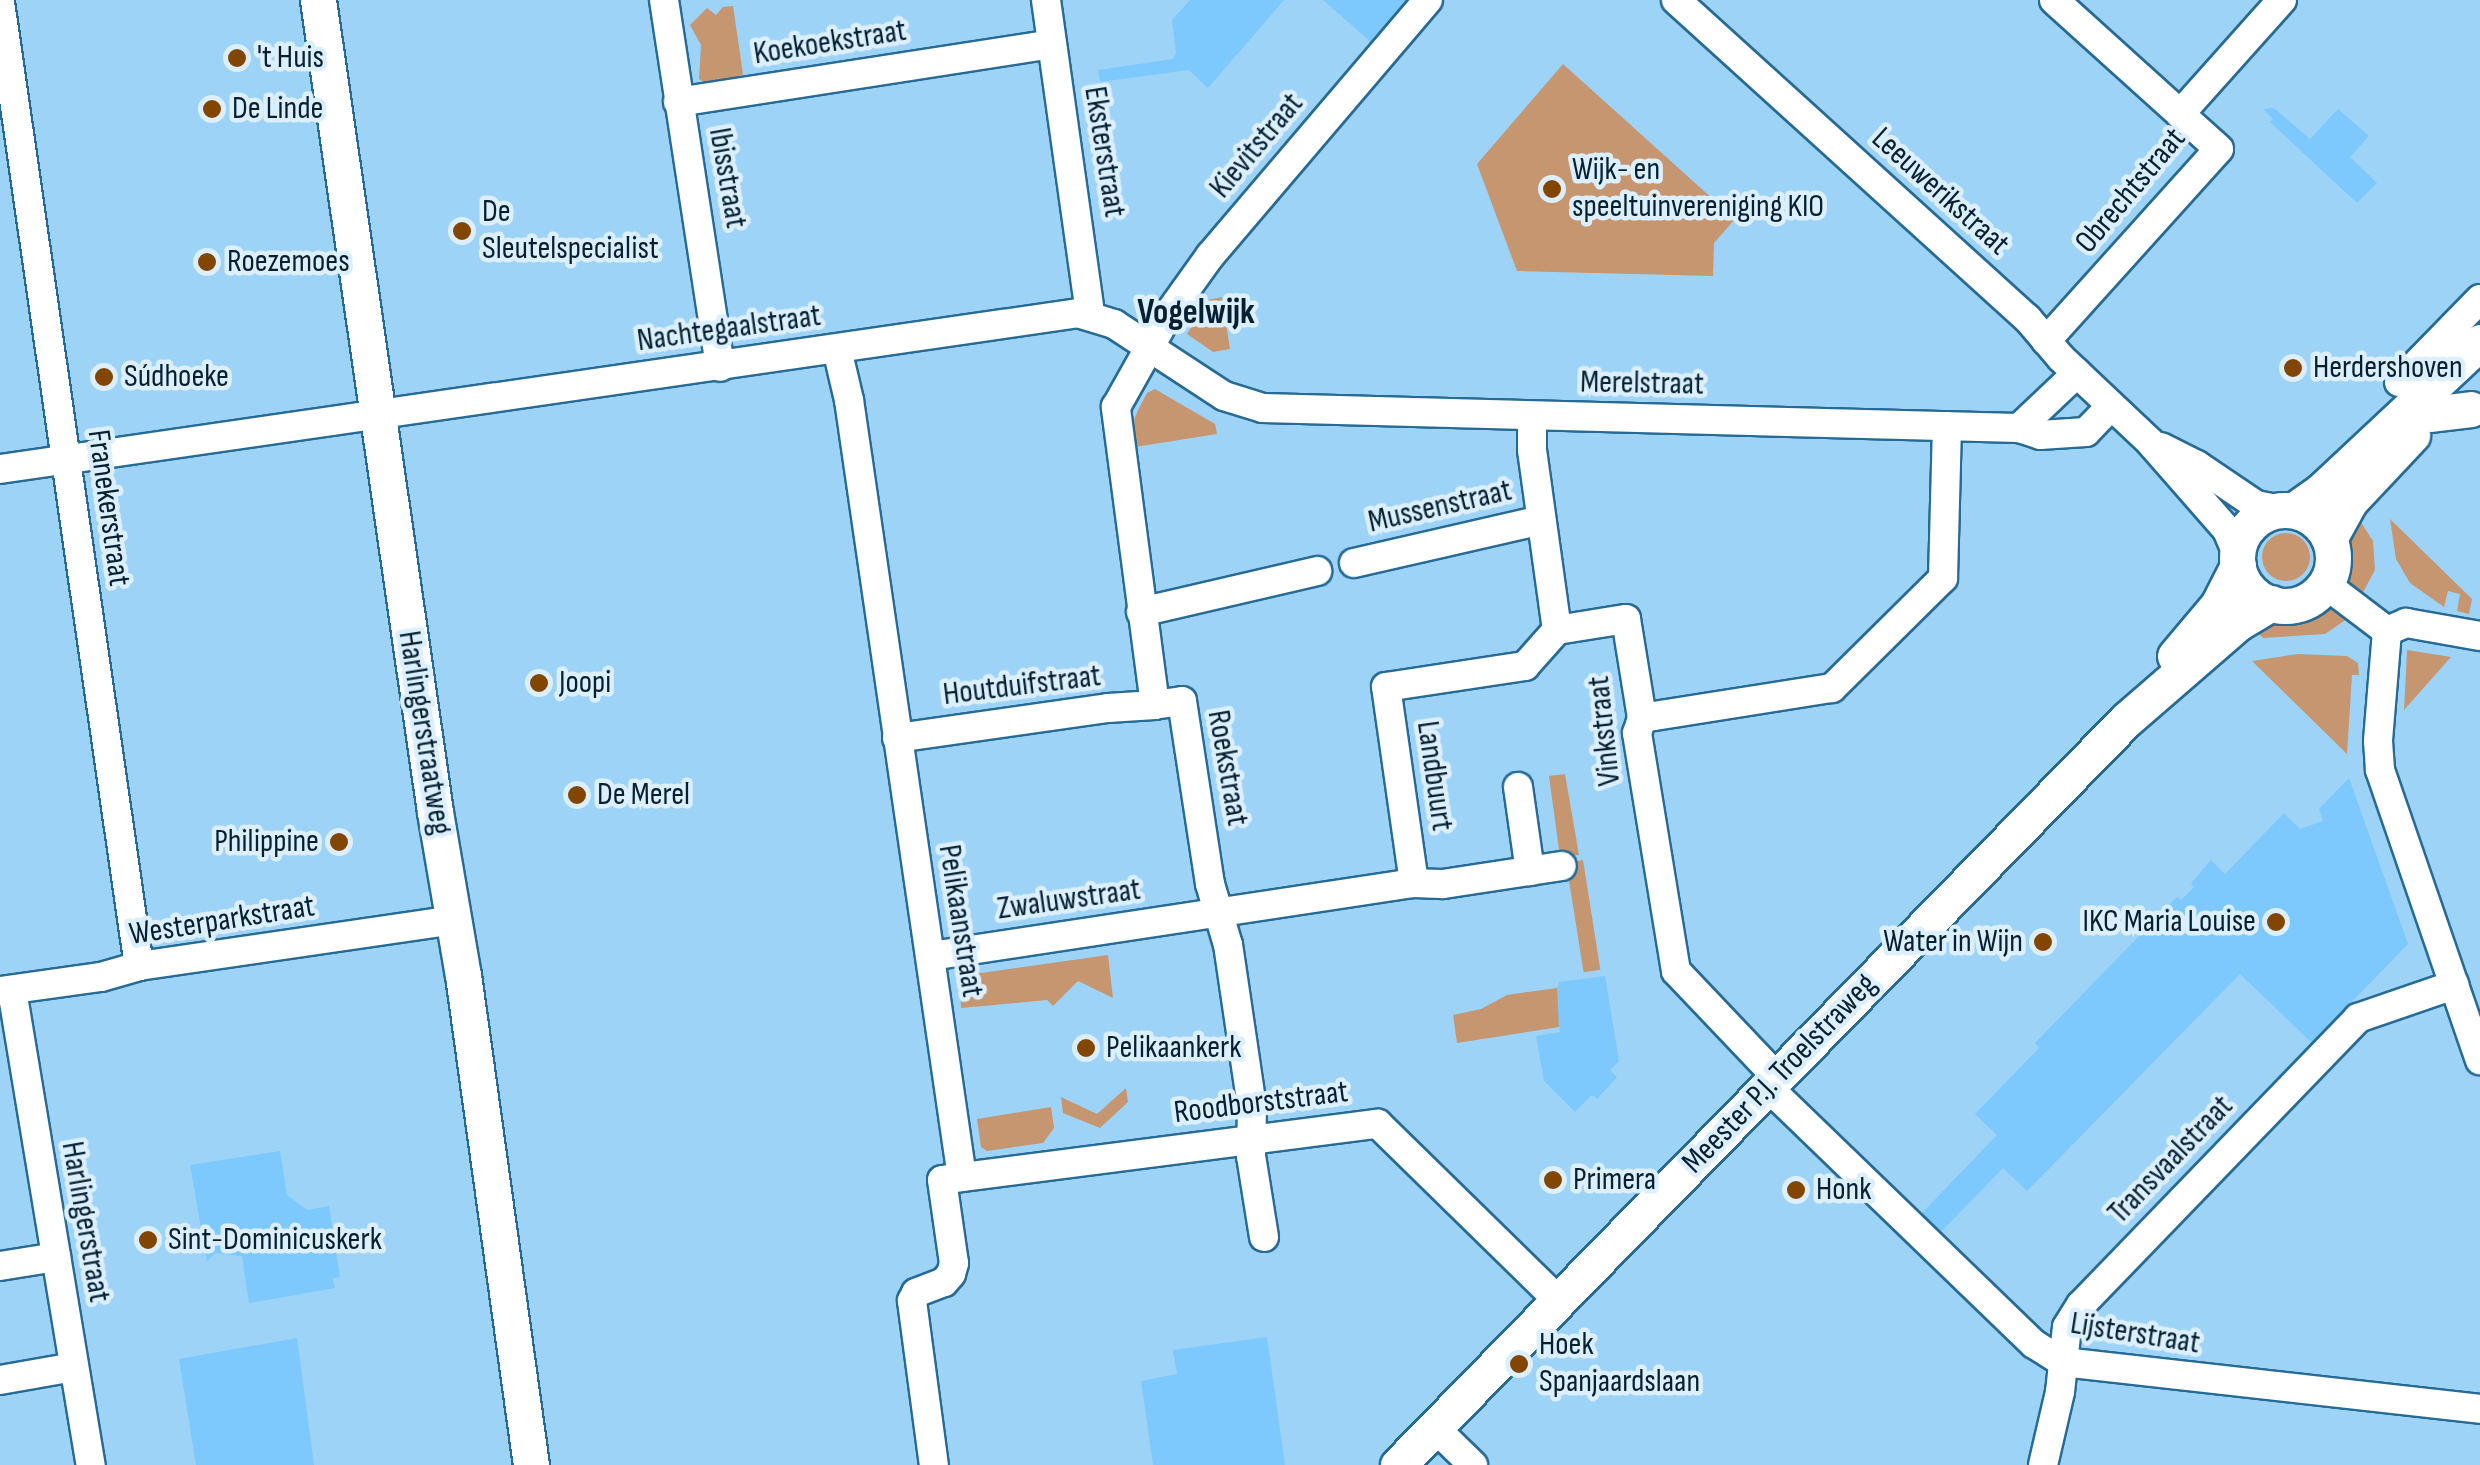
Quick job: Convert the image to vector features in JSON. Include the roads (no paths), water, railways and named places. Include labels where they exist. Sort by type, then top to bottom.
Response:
[{"type":"main road","name":"Harlingerstraatweg","points":[[318,0],[531,1465]]},
{"type":"main road","points":[[2287,510],[2315,520],[2329,539],[2332,570],[2325,584],[2307,600],[2271,604],[2249,590],[2238,560],[2240,540],[2256,519],[2312,500],[2480,342]]},
{"type":"main road","points":[[2329,539],[2411,403],[2480,358]]},
{"type":"main road","points":[[2411,403],[2475,405]]},
{"type":"main road","name":"Meester P.J. Troelstraweg","points":[[2126,720],[2142,693],[2218,605],[2238,560]]},
{"type":"main road","name":"Meester P.J. Troelstraweg","points":[[1398,1465],[2126,720],[2238,623],[2271,604]]},
{"type":"street","name":"Ibisstraat","points":[[667,0],[678,102],[691,160],[720,367]]},
{"type":"street","name":"Eksterstraat","points":[[1046,0],[1090,314]]},
{"type":"street","name":"Kievitstraat","points":[[1149,345],[1210,256],[1428,0]]},
{"type":"street","name":"Leeuwerikstraat","points":[[1676,0],[2028,318],[2077,373],[2150,442],[2227,530],[2238,560]]},
{"type":"street","points":[[2054,0],[2180,114]]},
{"type":"street","name":"Obrechtstraat","points":[[2046,341],[2219,149],[2180,114],[2282,0]]},
{"type":"street","name":"Franekerstraat","points":[[0,2],[139,966]]},
{"type":"street","name":"Koekoekstraat","points":[[678,102],[1052,44]]},
{"type":"street","points":[[2411,403],[2480,299]]},
{"type":"street","name":"Nachtegaalstraat","points":[[0,468],[1090,314]]},
{"type":"street","name":"Merelstraat","points":[[1090,314],[1149,345],[1224,396],[1263,408],[2019,428],[2040,435],[2086,432],[2111,406]]},
{"type":"street","name":"Roekstraat","points":[[1149,345],[1118,398],[1115,415],[1155,706],[1182,701],[1217,913],[1228,945],[1252,1107],[1250,1138],[1264,1237]]},
{"type":"street","name":"Pelikaanstraat","points":[[838,349],[962,1177]]},
{"type":"street","points":[[2019,428],[2077,373]]},
{"type":"street","points":[[1532,416],[1541,520],[1557,630]]},
{"type":"street","points":[[1642,718],[1832,688],[1943,578],[1947,426]]},
{"type":"street","name":"Leeuwerikstraat","points":[[2150,442],[2197,465],[2256,505],[2287,510]]},
{"type":"street","name":"Mussenstraat","points":[[1354,563],[1541,520]]},
{"type":"street","points":[[1142,612],[1317,571]]},
{"type":"street","points":[[2325,584],[2388,630]]},
{"type":"street","name":"Vinkstraat","points":[[1557,630],[1626,619],[1642,718],[1638,733],[1676,971],[1768,1068],[1772,1082]]},
{"type":"street","points":[[2388,630],[2406,622],[2480,636]]},
{"type":"street","name":"Landbuurt","points":[[1414,883],[1386,687],[1525,666],[1557,630]]},
{"type":"street","points":[[2388,630],[2378,741],[2380,770],[2480,1058]]},
{"type":"street","name":"Houtduifstraat","points":[[898,738],[1108,708],[1155,706]]},
{"type":"street","points":[[1518,787],[1530,871]]},
{"type":"street","points":[[1217,913],[1414,883],[1443,884],[1562,866]]},
{"type":"street","name":"Zwaluwstraat","points":[[931,956],[1217,913]]},
{"type":"street","name":"Westerparkstraat","points":[[6,990],[101,977],[139,966],[454,920]]},
{"type":"street","name":"Transvaalstraat","points":[[2043,1465],[2067,1327],[2081,1306],[2358,1018],[2454,985]]},
{"type":"street","name":"Harlingerstraat","points":[[6,990],[9,1030],[56,1257],[91,1465]]},
{"type":"street","name":"Lijsterstraat","points":[[1772,1082],[1777,1096],[2014,1325],[2047,1354],[2063,1362],[2480,1409]]},
{"type":"street","name":"Roodborststraat","points":[[962,1177],[1378,1124],[1559,1301]]},
{"type":"street","points":[[934,1465],[912,1301],[916,1293],[944,1282],[952,1274],[954,1263],[942,1180],[962,1177]]},
{"type":"street","points":[[0,1266],[56,1257]]},
{"type":"street","points":[[0,1380],[74,1366]]},
{"type":"street","points":[[1435,1428],[1473,1465]]},
{"type":"place","name":"'t Huis","points":[[237,58]]},
{"type":"place","name":"De Linde","points":[[212,109]]},
{"type":"place","name":"Wijk- en speeltuinvereniging KIO","points":[[1552,189]]},
{"type":"place","name":"De Sleutelspecialist","points":[[462,231]]},
{"type":"place","name":"Roezemoes","points":[[207,262]]},
{"type":"place","name":"Herdershoven","points":[[2293,368]]},
{"type":"place","name":"Súdhoeke","points":[[104,377]]},
{"type":"place","name":"Joopi","points":[[539,683]]},
{"type":"place","name":"De Merel","points":[[577,795]]},
{"type":"place","name":"Philippine","points":[[339,842]]},
{"type":"place","name":"IKC Maria Louise","points":[[2276,922]]},
{"type":"place","name":"Water in Wijn","points":[[2043,942]]},
{"type":"place","name":"Pelikaankerk","points":[[1086,1048]]},
{"type":"place","name":"Primera","points":[[1553,1180]]},
{"type":"place","name":"Honk","points":[[1796,1190]]},
{"type":"place","name":"Sint-Dominicuskerk","points":[[148,1240]]},
{"type":"place","name":"Hoek Spanjaardslaan","points":[[1519,1364]]},
{"type":"district","name":"Vogelwijk","points":[[1196,313]]}]
